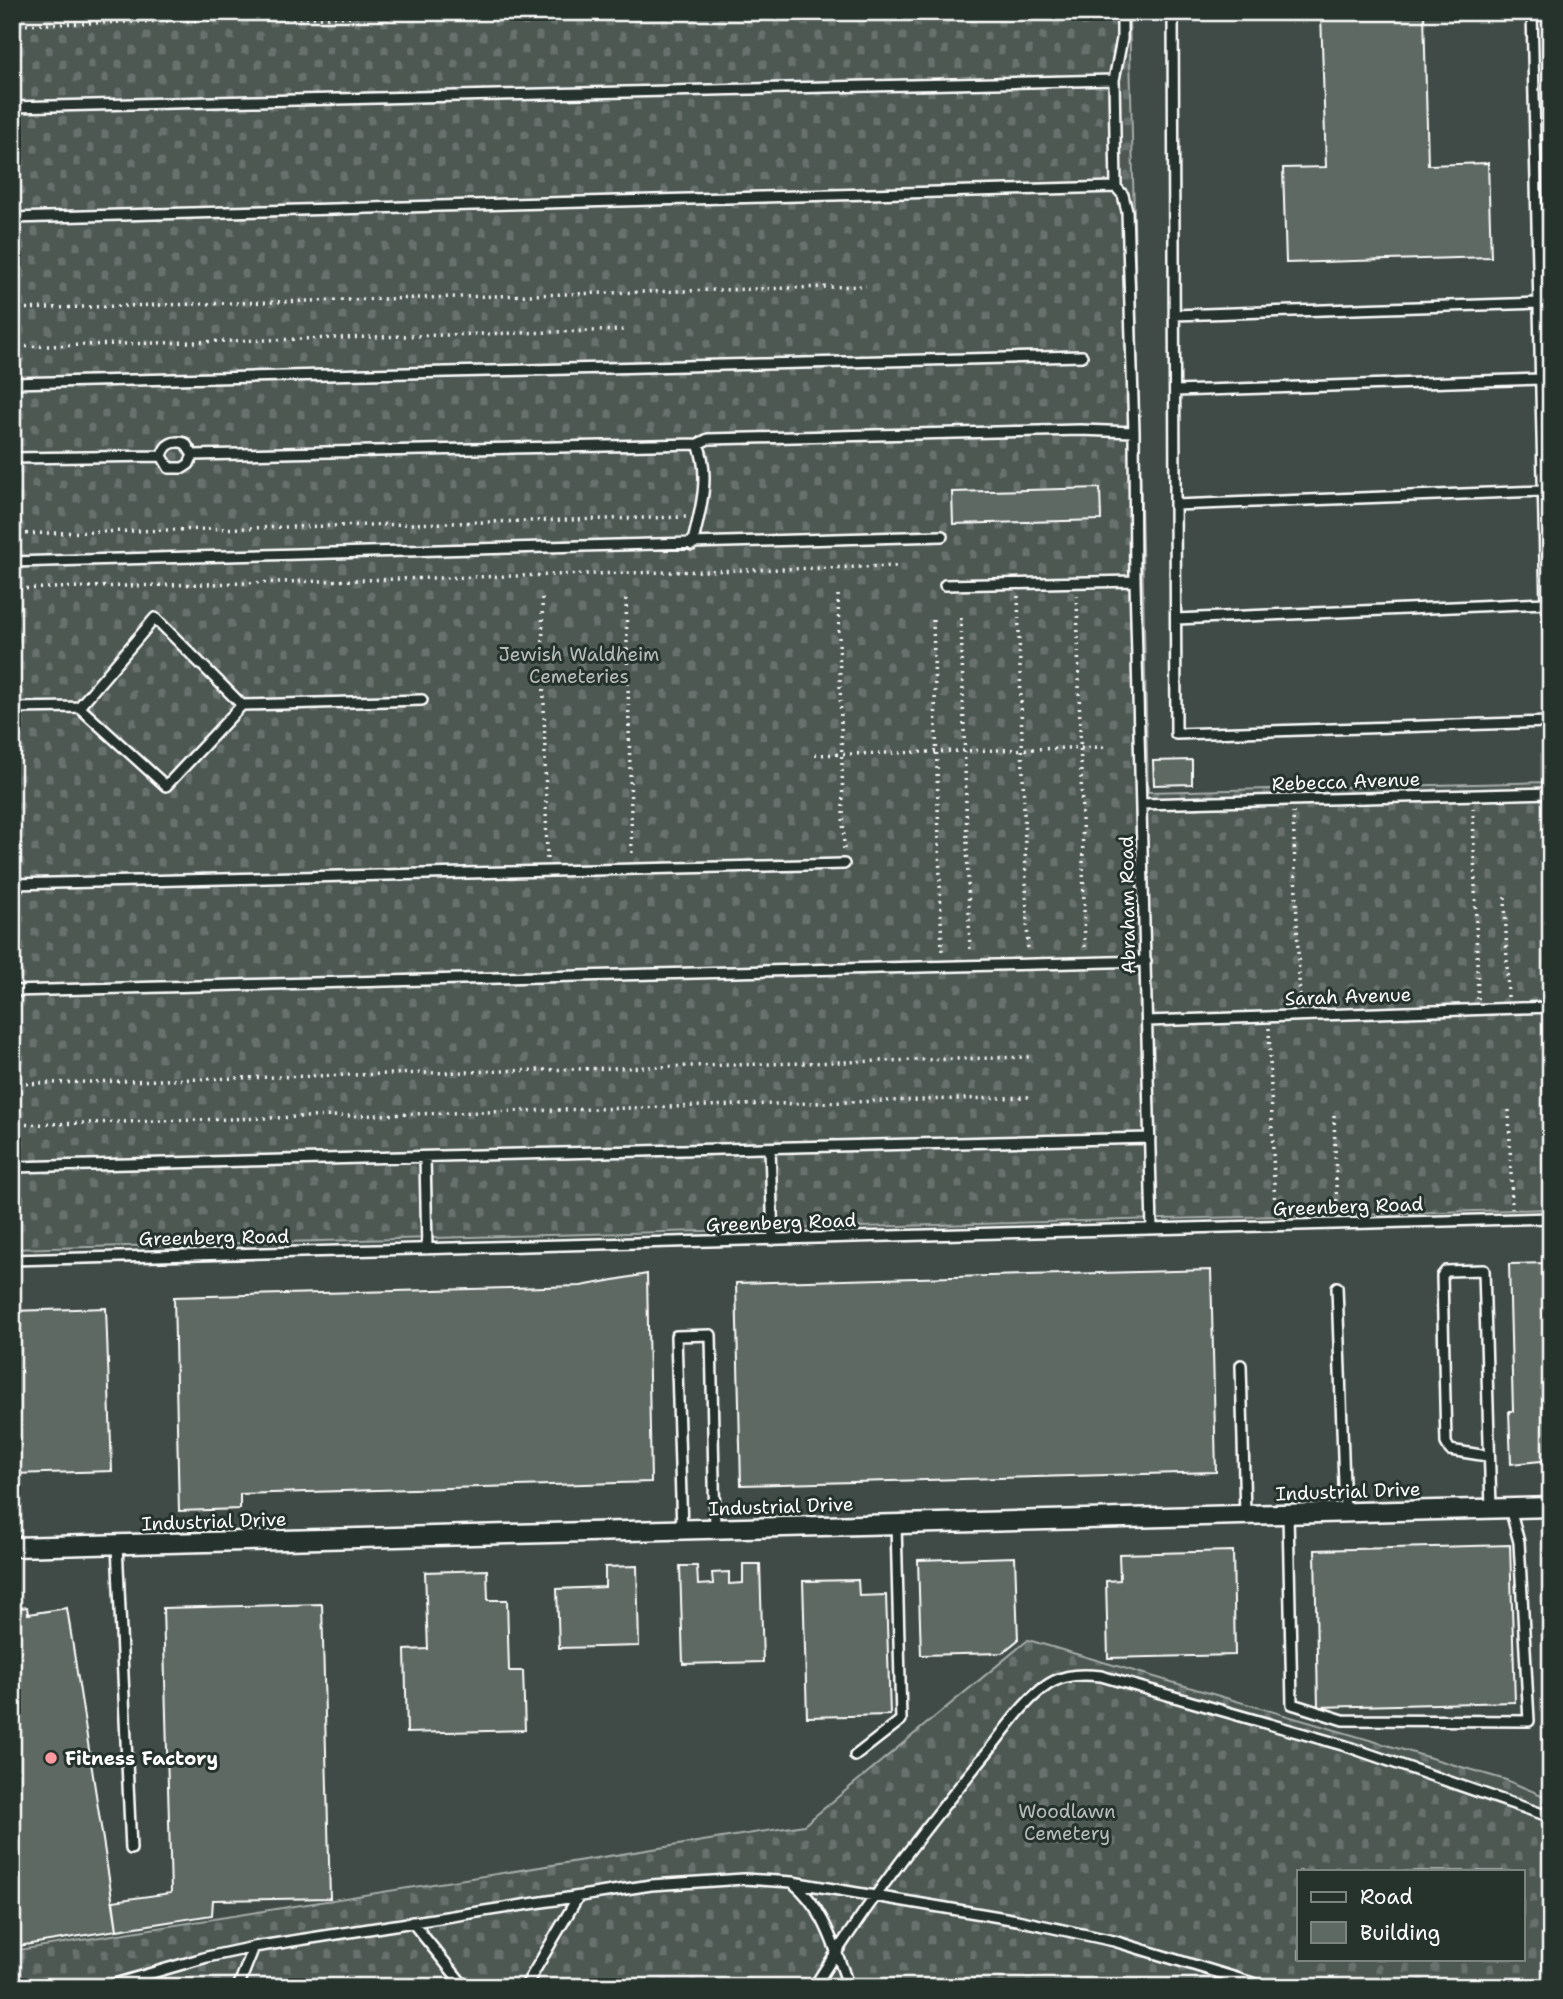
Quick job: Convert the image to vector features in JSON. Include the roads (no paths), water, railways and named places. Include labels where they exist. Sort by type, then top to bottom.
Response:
[{"type":"street","name":"Industrial Drive","points":[[12,1548],[1551,1507]]},
{"type":"lane","name":"Abraham Road","points":[[1122,12],[1121,51],[1114,80],[1116,187],[1123,195],[1127,211],[1152,1229]]},
{"type":"lane","points":[[1173,12],[1176,734],[1551,722]]},
{"type":"lane","points":[[1532,12],[1546,603],[1551,649]]},
{"type":"lane","points":[[12,107],[1114,80]]},
{"type":"lane","points":[[12,218],[1116,187]]},
{"type":"lane","points":[[1174,315],[1539,303]]},
{"type":"lane","points":[[12,383],[1082,356]]},
{"type":"lane","points":[[1175,391],[1541,379]]},
{"type":"lane","points":[[192,455],[698,444],[708,439],[1080,430],[1134,432]]},
{"type":"lane","points":[[175,442],[185,443],[192,455],[189,464],[178,469],[170,467],[162,456],[165,447],[175,442]]},
{"type":"lane","points":[[692,545],[704,485],[703,460],[698,444]]},
{"type":"lane","points":[[12,458],[162,456]]},
{"type":"lane","points":[[1175,505],[1543,491]]},
{"type":"lane","points":[[12,562],[942,536]]},
{"type":"lane","points":[[946,585],[1135,581]]},
{"type":"lane","points":[[1176,619],[1546,603]]},
{"type":"lane","points":[[79,707],[155,618],[242,705]]},
{"type":"lane","points":[[12,708],[79,707],[166,786],[242,705],[422,700]]},
{"type":"lane","name":"Rebecca Avenue","points":[[1142,804],[1551,793]]},
{"type":"lane","points":[[12,884],[844,864]]},
{"type":"lane","points":[[12,991],[1146,961]]},
{"type":"lane","name":"Sarah Avenue","points":[[1147,1021],[1551,1007]]},
{"type":"lane","points":[[12,1167],[1150,1138]]},
{"type":"lane","points":[[771,1148],[773,1240]]},
{"type":"lane","points":[[425,1157],[427,1249]]},
{"type":"lane","name":"Greenberg Road","points":[[12,1259],[1551,1218]]},
{"type":"lane","points":[[1488,1456],[1450,1450],[1446,1443],[1442,1276],[1446,1271],[1484,1270],[1491,1508]]},
{"type":"lane","points":[[1337,1287],[1345,1512]]},
{"type":"lane","points":[[682,1530],[676,1336],[711,1335],[715,1529]]},
{"type":"lane","points":[[1241,1365],[1245,1515]]},
{"type":"lane","points":[[1288,1514],[1292,1704],[1343,1720],[1529,1721],[1519,1542],[1510,1508]]},
{"type":"lane","points":[[855,1756],[901,1720],[896,1524]]},
{"type":"lane","points":[[117,1545],[131,1849]]},
{"type":"lane","points":[[814,1987],[910,1846],[1010,1725],[1048,1685],[1072,1676],[1101,1676],[1346,1746],[1551,1818]]},
{"type":"lane","points":[[104,1987],[207,1957],[254,1947],[701,1880],[792,1882],[878,1895],[1114,1941],[1266,1987]]},
{"type":"lane","points":[[792,1882],[813,1902],[849,1987]]},
{"type":"lane","points":[[525,1987],[578,1897]]},
{"type":"lane","points":[[412,1922],[465,1987]]},
{"type":"lane","points":[[238,1987],[254,1947]]},
{"type":"place","name":"Fitness Factory","points":[[51,1758]]},
{"type":"park label","name":"Jewish Waldheim Cemeteries","points":[[579,665]]},
{"type":"park label","name":"Woodlawn Cemetery","points":[[1067,1822]]}]
